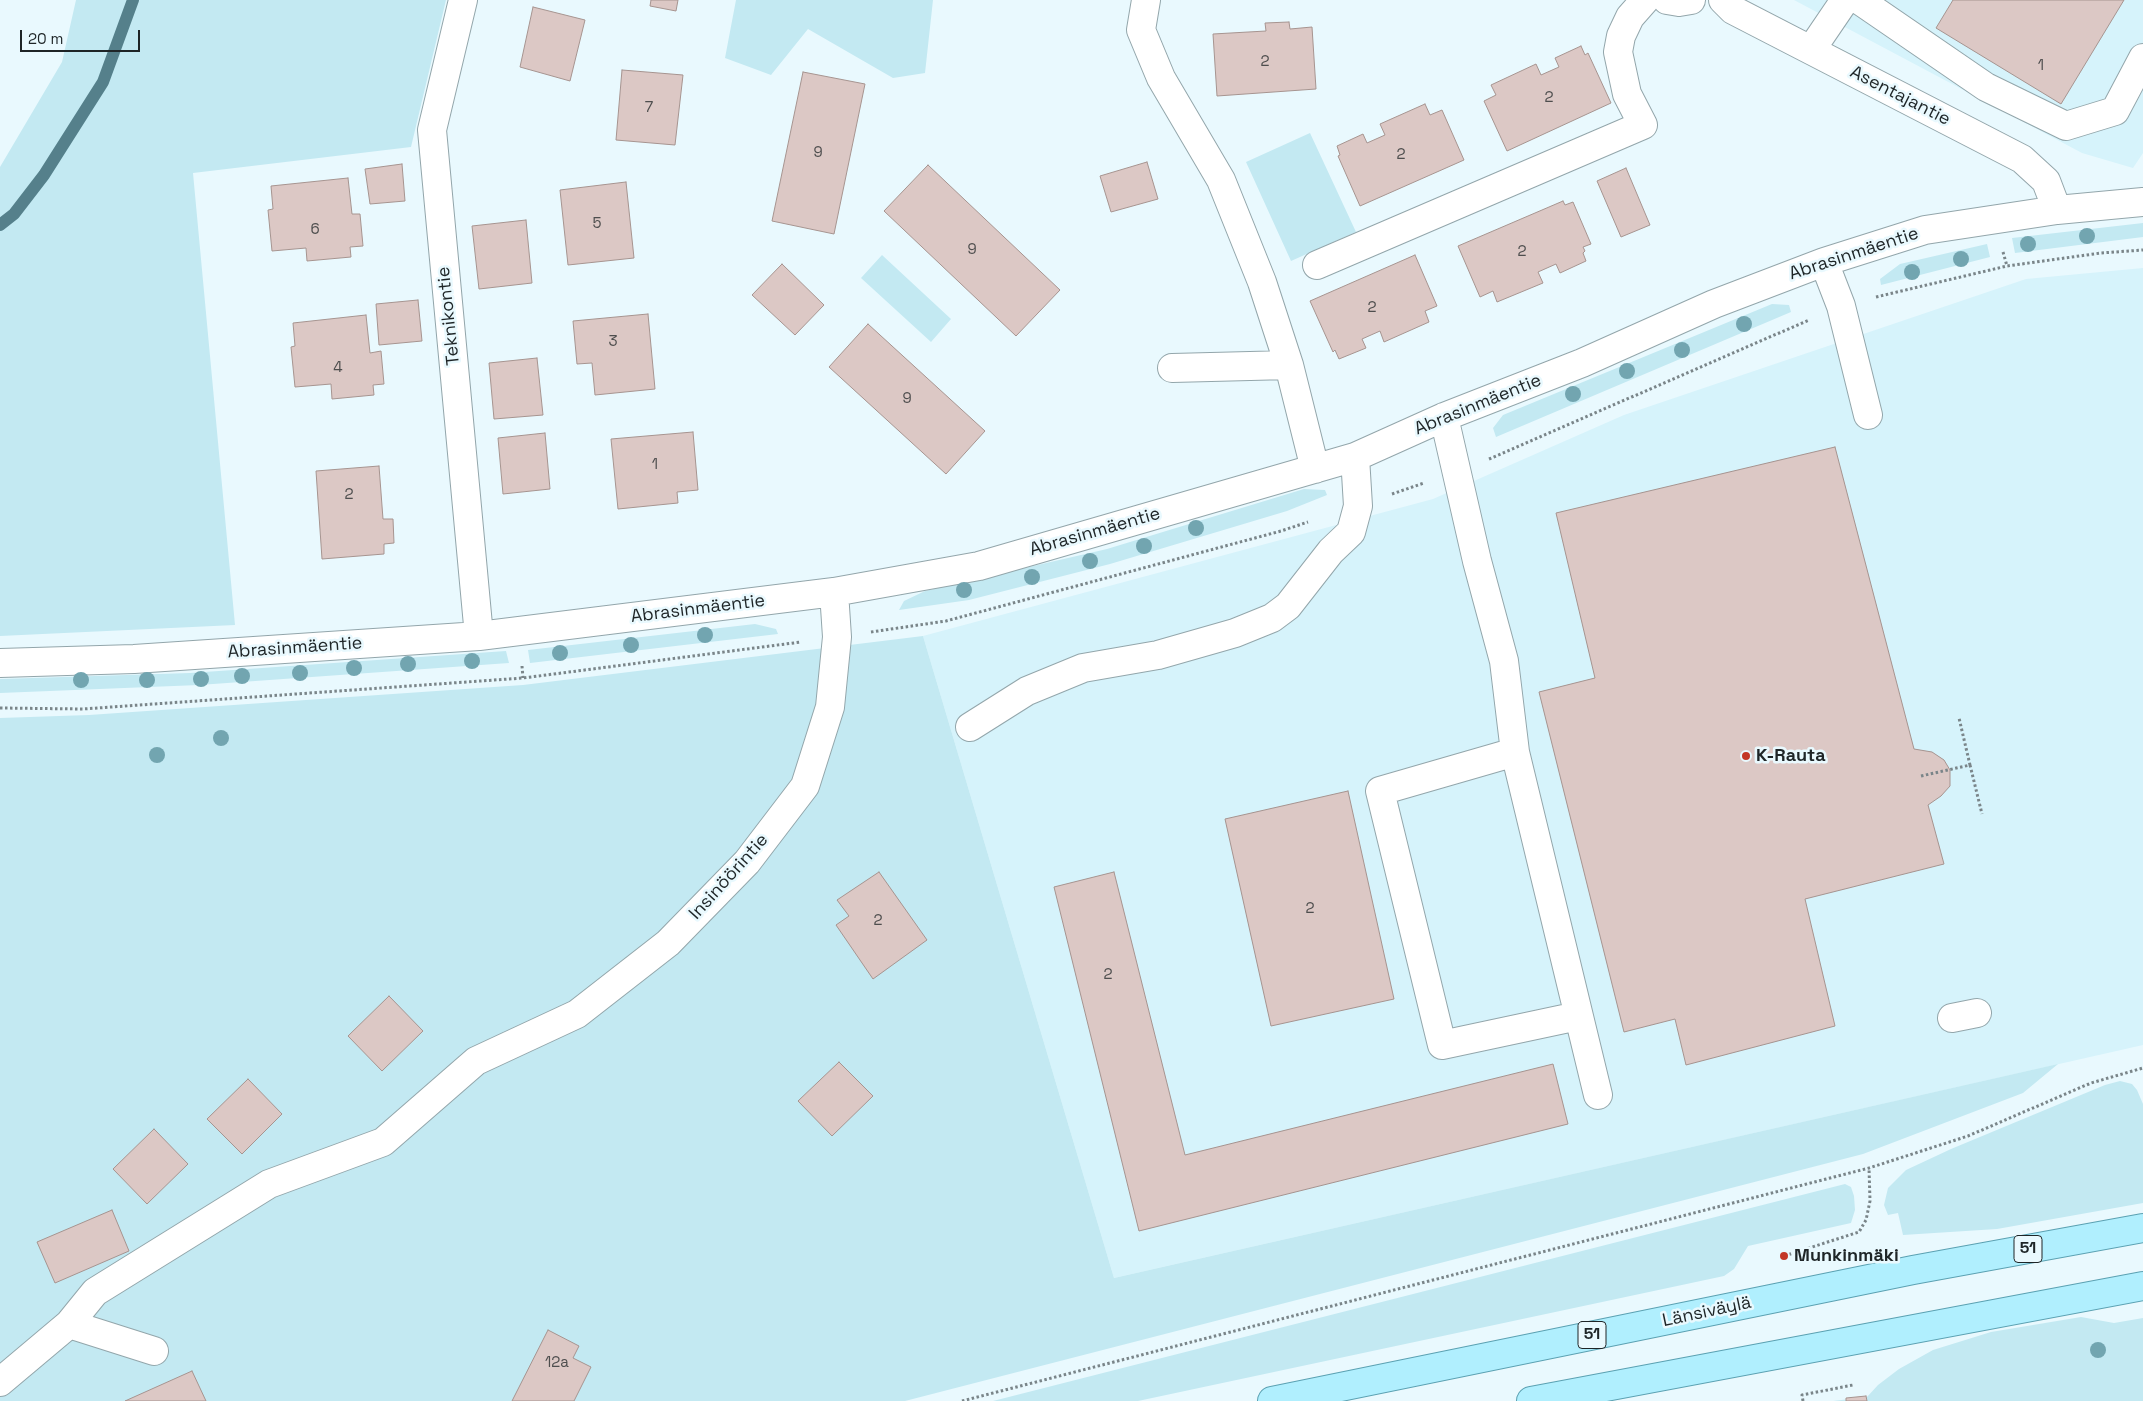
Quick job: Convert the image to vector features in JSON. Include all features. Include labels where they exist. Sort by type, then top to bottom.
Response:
[{"type":"main road","name":"Länsiväylä","points":[[1272,1401],[1913,1270],[2143,1228]]},
{"type":"main road","points":[[1531,1401],[2143,1286]]},
{"type":"street","name":"Teknikontie","points":[[463,0],[432,130],[480,636]]},
{"type":"street","points":[[1146,0],[1141,30],[1161,78],[1221,180],[1262,282],[1289,365],[1315,469]]},
{"type":"street","points":[[1316,265],[1643,125],[1626,94],[1618,52],[1621,36],[1630,17],[1645,0]]},
{"type":"street","points":[[1667,0],[1679,2],[1691,0]]},
{"type":"street","name":"Asentajantie","points":[[1724,0],[1733,10],[2022,159],[2046,181],[2057,210]]},
{"type":"street","points":[[1811,50],[1845,0]]},
{"type":"street","points":[[1859,0],[1986,87],[2066,126],[2115,111],[2143,58]]},
{"type":"street","name":"Abrasinmäentie","points":[[0,663],[134,659],[480,636],[834,592],[979,566],[1354,457],[1444,418],[1582,363],[1714,304],[1824,262],[1926,230],[2057,210],[2143,202]]},
{"type":"street","points":[[1824,262],[1841,306],[1868,415]]},
{"type":"street","points":[[1172,368],[1289,365]]},
{"type":"street","points":[[1444,418],[1477,561],[1504,661],[1515,752],[1598,1095]]},
{"type":"street","points":[[970,727],[1027,691],[1083,668],[1158,655],[1236,633],[1272,618],[1288,606],[1330,551],[1351,532],[1358,506],[1354,457]]},
{"type":"street","name":"Insinöörintie","points":[[0,1382],[70,1324],[95,1292],[269,1184],[383,1142],[476,1061],[577,1014],[668,943],[752,855],[804,786],[830,707],[838,637],[834,592]]},
{"type":"street","points":[[1515,752],[1380,791],[1442,1045],[1578,1016]]},
{"type":"street","points":[[70,1324],[154,1351]]},
{"type":"path","points":[[1994,220],[2007,266]]},
{"type":"path","points":[[1959,718],[1982,814]]},
{"type":"path","points":[[1921,776],[1970,765]]},
{"type":"path","points":[[962,1401],[1869,1168],[1968,1136],[2091,1083],[2143,1068]]},
{"type":"path","points":[[1784,1256],[1859,1232],[1866,1220],[1870,1201],[1869,1168]]},
{"type":"path","points":[[1803,1401],[1802,1394],[1853,1385]]},
{"type":"shaded area","points":[[76,0],[446,0],[411,147],[193,173],[235,625],[0,636],[0,167],[62,62]]},
{"type":"shaded area","points":[[736,0],[933,0],[925,73],[893,78],[808,29],[771,75],[725,58]]},
{"type":"shaded area","points":[[1794,0],[2143,0],[2143,153],[2133,168],[2082,153]]},
{"type":"shaded area","points":[[1310,133],[1356,232],[1291,261],[1246,162]]},
{"type":"shaded area","points":[[2143,223],[2143,237],[2015,253],[2012,238]]},
{"type":"shaded area","points":[[1987,244],[1990,257],[1881,285],[1880,279],[1900,264]]},
{"type":"shaded area","points":[[882,255],[951,319],[931,342],[861,278]]},
{"type":"shaded area","points":[[2143,268],[2143,1045],[1114,1278],[923,636],[1433,499],[1624,415],[2026,279]]},
{"type":"shaded area","points":[[1772,304],[1789,305],[1791,312],[1496,437],[1493,428],[1503,415]]},
{"type":"shaded area","points":[[1304,489],[1325,490],[1327,495],[1287,511],[1110,564],[969,600],[899,610],[904,601],[925,591],[1107,549]]},
{"type":"shaded area","points":[[755,624],[776,629],[778,634],[530,663],[528,650]]},
{"type":"shaded area","points":[[923,636],[1114,1278],[2058,1064],[2023,1093],[1863,1154],[905,1401],[0,1401],[0,718],[89,715],[523,685]]},
{"type":"shaded area","points":[[506,651],[509,663],[199,685],[0,693],[0,679],[190,673]]},
{"type":"shaded area","points":[[2120,1081],[2132,1084],[2143,1104],[2143,1203],[1997,1229],[1903,1235],[1898,1213],[1888,1215],[1884,1205],[1888,1188],[1906,1170],[1951,1149],[2105,1085]]},
{"type":"shaded area","points":[[1845,1184],[1851,1187],[1854,1196],[1855,1210],[1851,1223],[1748,1246],[1734,1269],[1724,1276],[1138,1401],[993,1401]]},
{"type":"shaded area","points":[[2081,1317],[2114,1323],[2143,1318],[2143,1401],[1833,1401],[1867,1397],[1878,1385],[1899,1369],[1933,1350],[1991,1332]]},
{"type":"building","points":[[651,0],[678,0],[676,11],[650,6]]},
{"type":"building","points":[[1953,0],[2124,0],[2061,104],[1936,28]]},
{"type":"building","points":[[533,7],[585,20],[570,81],[520,67]]},
{"type":"building","points":[[1289,22],[1290,29],[1312,27],[1316,89],[1217,96],[1213,34],[1266,31],[1265,23]]},
{"type":"building","points":[[1581,46],[1585,55],[1588,53],[1611,103],[1507,151],[1484,101],[1496,95],[1491,85],[1536,64],[1541,75],[1559,67],[1555,58]]},
{"type":"building","points":[[622,70],[683,75],[675,145],[616,140]]},
{"type":"building","points":[[803,72],[865,84],[834,234],[772,221]]},
{"type":"building","points":[[1425,104],[1430,115],[1442,110],[1464,160],[1360,206],[1338,156],[1340,155],[1337,146],[1363,134],[1367,143],[1385,135],[1380,124]]},
{"type":"building","points":[[1147,162],[1158,199],[1111,212],[1100,176]]},
{"type":"building","points":[[402,164],[405,201],[370,204],[365,169]]},
{"type":"building","points":[[928,165],[1060,290],[1016,336],[884,211]]},
{"type":"building","points":[[1626,168],[1650,225],[1621,237],[1597,181]]},
{"type":"building","points":[[348,178],[352,214],[360,214],[363,246],[350,247],[351,257],[307,261],[306,248],[272,251],[268,210],[273,209],[271,186]]},
{"type":"building","points":[[626,182],[634,258],[568,265],[560,190]]},
{"type":"building","points":[[1563,201],[1565,205],[1573,202],[1591,244],[1583,247],[1586,261],[1560,273],[1556,264],[1538,272],[1543,283],[1497,302],[1493,291],[1480,297],[1458,246]]},
{"type":"building","points":[[526,220],[532,283],[479,289],[472,226]]},
{"type":"building","points":[[1415,255],[1437,306],[1425,311],[1429,322],[1384,342],[1380,331],[1362,339],[1366,348],[1339,359],[1335,350],[1333,352],[1310,301]]},
{"type":"building","points":[[782,264],[824,305],[795,335],[752,295]]},
{"type":"building","points":[[418,300],[422,341],[379,345],[376,304]]},
{"type":"building","points":[[648,314],[655,389],[595,395],[592,363],[577,364],[573,321]]},
{"type":"building","points":[[366,315],[370,353],[381,351],[384,384],[373,385],[374,395],[332,399],[331,384],[295,387],[291,347],[295,346],[293,323]]},
{"type":"building","points":[[868,324],[985,431],[946,474],[829,367]]},
{"type":"building","points":[[537,358],[543,415],[494,419],[489,363]]},
{"type":"building","points":[[693,432],[698,490],[677,492],[678,503],[618,509],[611,439]]},
{"type":"building","points":[[545,433],[550,489],[503,494],[498,438]]},
{"type":"building","name":"K-Rauta","points":[[1835,447],[1914,749],[1932,752],[1944,760],[1950,770],[1950,786],[1941,796],[1928,805],[1944,864],[1805,899],[1835,1026],[1686,1065],[1675,1019],[1624,1032],[1539,692],[1595,678],[1556,513]]},
{"type":"building","points":[[379,466],[383,519],[393,519],[394,543],[384,544],[384,554],[322,559],[316,471]]},
{"type":"building","points":[[1348,791],[1394,999],[1271,1026],[1225,819]]},
{"type":"building","points":[[879,872],[927,940],[873,979],[836,925],[849,916],[837,900]]},
{"type":"building","points":[[1114,872],[1185,1155],[1553,1064],[1568,1124],[1139,1231],[1054,887]]},
{"type":"building","points":[[389,996],[423,1031],[382,1071],[348,1036]]},
{"type":"building","points":[[839,1062],[873,1096],[832,1136],[798,1101]]},
{"type":"building","points":[[248,1079],[282,1114],[242,1154],[207,1119]]},
{"type":"building","points":[[154,1129],[188,1164],[147,1204],[113,1169]]},
{"type":"building","points":[[112,1210],[129,1251],[55,1283],[37,1242]]},
{"type":"building","points":[[548,1330],[579,1346],[573,1358],[591,1367],[574,1401],[512,1401]]},
{"type":"building","points":[[192,1371],[206,1401],[125,1401]]},
{"type":"building","points":[[1866,1396],[1867,1401],[1846,1401],[1846,1398]]},
{"type":"waterway","points":[[0,225],[14,214],[44,175],[103,82],[133,0]]},
{"type":"place","name":"K-Rauta","points":[[1746,756]]},
{"type":"place","name":"Munkinmäki","points":[[1784,1256]]}]
